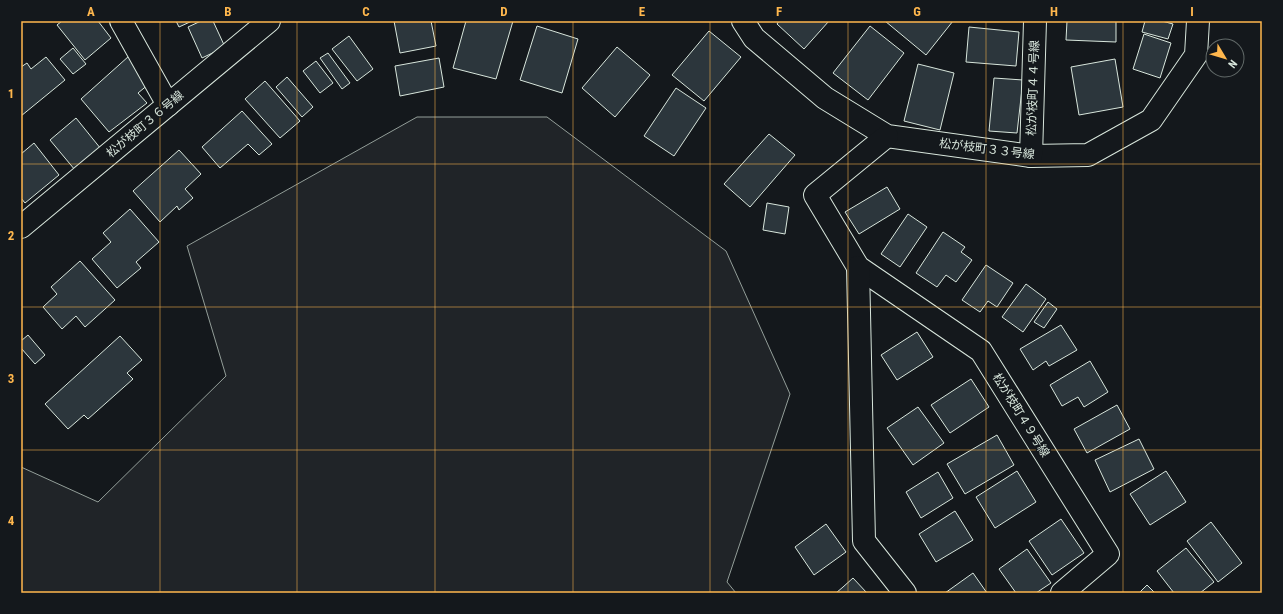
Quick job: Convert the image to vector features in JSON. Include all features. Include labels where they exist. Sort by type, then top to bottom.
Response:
[{"type":"street","points":[[121,21],[168,105]]},
{"type":"street","name":"松が枝町３６号線","points":[[21,227],[269,21]]},
{"type":"street","name":"松が枝町３３号線","points":[[743,21],[754,38],[825,98],[887,136],[1031,156],[1088,156],[1152,120],[1196,54],[1198,21]]},
{"type":"street","name":"松が枝町４４号線","points":[[1031,156],[1035,21]]},
{"type":"street","name":"松が枝町４９号線","points":[[887,136],[815,195],[858,267],[981,352],[1108,554],[1062,593]]},
{"type":"street","name":"松が枝町４９号線","points":[[858,267],[864,541],[905,593]]},
{"type":"shaded area","points":[[417,117],[547,117],[726,251],[790,394],[727,582],[736,593],[21,593],[21,467],[98,502],[226,376],[187,246]]},
{"type":"building","points":[[62,21],[98,21],[111,38],[85,60],[57,25]]},
{"type":"building","points":[[176,21],[192,21],[179,27]]},
{"type":"building","points":[[201,21],[213,21],[225,47],[202,58],[188,27]]},
{"type":"building","points":[[394,21],[431,21],[436,46],[400,53]]},
{"type":"building","points":[[466,21],[513,21],[496,79],[453,68]]},
{"type":"building","points":[[779,21],[829,21],[804,49],[777,24]]},
{"type":"building","points":[[885,21],[953,21],[926,55]]},
{"type":"building","points":[[1067,21],[1116,21],[1116,42],[1066,40]]},
{"type":"building","points":[[1145,21],[1162,21],[1173,24],[1168,39],[1142,32]]},
{"type":"building","points":[[537,26],[578,39],[562,93],[520,80]]},
{"type":"building","points":[[870,26],[904,53],[868,100],[833,73]]},
{"type":"building","points":[[969,27],[1019,32],[1016,66],[966,62]]},
{"type":"building","points":[[709,31],[741,57],[704,101],[672,75]]},
{"type":"building","points":[[1144,34],[1171,43],[1160,78],[1133,69]]},
{"type":"building","points":[[349,36],[373,69],[357,81],[332,49]]},
{"type":"building","points":[[617,47],[650,75],[615,117],[582,88]]},
{"type":"building","points":[[73,48],[86,64],[73,74],[60,59]]},
{"type":"building","points":[[328,53],[350,83],[342,89],[320,58]]},
{"type":"building","points":[[129,56],[149,84],[138,93],[147,103],[109,132],[81,99]]},
{"type":"building","points":[[46,57],[65,80],[21,116],[21,67],[27,63],[31,69]]},
{"type":"building","points":[[439,58],[444,87],[400,96],[395,66]]},
{"type":"building","points":[[1115,59],[1123,107],[1079,115],[1071,67]]},
{"type":"building","points":[[316,61],[333,83],[320,93],[303,71]]},
{"type":"building","points":[[918,64],[954,73],[940,130],[904,121]]},
{"type":"building","points":[[287,77],[313,107],[302,117],[276,87]]},
{"type":"building","points":[[994,78],[1023,80],[1017,133],[989,131]]},
{"type":"building","points":[[265,81],[300,121],[280,138],[245,99]]},
{"type":"building","points":[[676,88],[706,108],[674,156],[644,136]]},
{"type":"building","points":[[242,111],[272,144],[259,155],[248,144],[220,168],[202,147]]},
{"type":"building","points":[[76,118],[101,149],[75,170],[50,140]]},
{"type":"building","points":[[769,134],[795,155],[750,207],[724,184]]},
{"type":"building","points":[[34,143],[59,175],[25,203],[21,198],[21,154]]},
{"type":"building","points":[[179,150],[201,174],[185,189],[193,198],[179,210],[177,206],[160,222],[133,191]]},
{"type":"building","points":[[887,187],[900,209],[859,234],[845,212]]},
{"type":"building","points":[[767,203],[789,207],[785,234],[763,230]]},
{"type":"building","points":[[130,209],[159,242],[136,262],[141,268],[117,288],[92,259],[111,242],[103,233]]},
{"type":"building","points":[[908,214],[927,227],[900,267],[881,254]]},
{"type":"building","points":[[943,232],[965,247],[961,252],[972,260],[956,282],[946,275],[937,287],[916,273]]},
{"type":"building","points":[[80,261],[115,300],[85,327],[76,316],[62,329],[43,307],[57,294],[51,287]]},
{"type":"building","points":[[986,265],[1013,283],[997,307],[988,301],[980,312],[962,300]]},
{"type":"building","points":[[1026,284],[1046,299],[1023,332],[1002,317]]},
{"type":"building","points":[[1048,302],[1057,309],[1044,328],[1034,322]]},
{"type":"building","points":[[1061,325],[1077,350],[1049,366],[1046,361],[1033,370],[1020,349]]},
{"type":"building","points":[[917,332],[933,357],[897,380],[881,355]]},
{"type":"building","points":[[28,335],[45,355],[35,364],[21,348],[21,341]]},
{"type":"building","points":[[120,336],[142,360],[127,373],[133,379],[88,419],[84,415],[68,429],[45,404]]},
{"type":"building","points":[[1090,361],[1108,392],[1084,407],[1078,397],[1062,406],[1050,385]]},
{"type":"building","points":[[971,379],[989,407],[950,433],[931,405]]},
{"type":"building","points":[[1117,405],[1130,429],[1087,453],[1074,429]]},
{"type":"building","points":[[918,407],[944,443],[913,465],[887,428]]},
{"type":"building","points":[[997,435],[1014,465],[965,494],[947,464]]},
{"type":"building","points":[[1139,439],[1154,469],[1110,492],[1095,460]]},
{"type":"building","points":[[1017,471],[1036,502],[995,528],[976,497]]},
{"type":"building","points":[[1166,471],[1186,502],[1150,525],[1130,494]]},
{"type":"building","points":[[938,472],[953,498],[921,518],[906,492]]},
{"type":"building","points":[[955,511],[973,540],[936,562],[919,534]]},
{"type":"building","points":[[1061,519],[1084,553],[1052,575],[1029,541]]},
{"type":"building","points":[[1211,522],[1242,563],[1218,582],[1187,541]]},
{"type":"building","points":[[826,524],[846,552],[814,575],[795,547]]},
{"type":"building","points":[[1186,548],[1214,582],[1200,593],[1174,593],[1157,571]]},
{"type":"building","points":[[1027,549],[1051,583],[1036,593],[1016,593],[999,569]]},
{"type":"building","points":[[973,573],[987,593],[945,593]]},
{"type":"building","points":[[853,578],[867,593],[836,593],[843,587]]},
{"type":"building","points":[[1147,585],[1155,593],[1139,593]]}]
